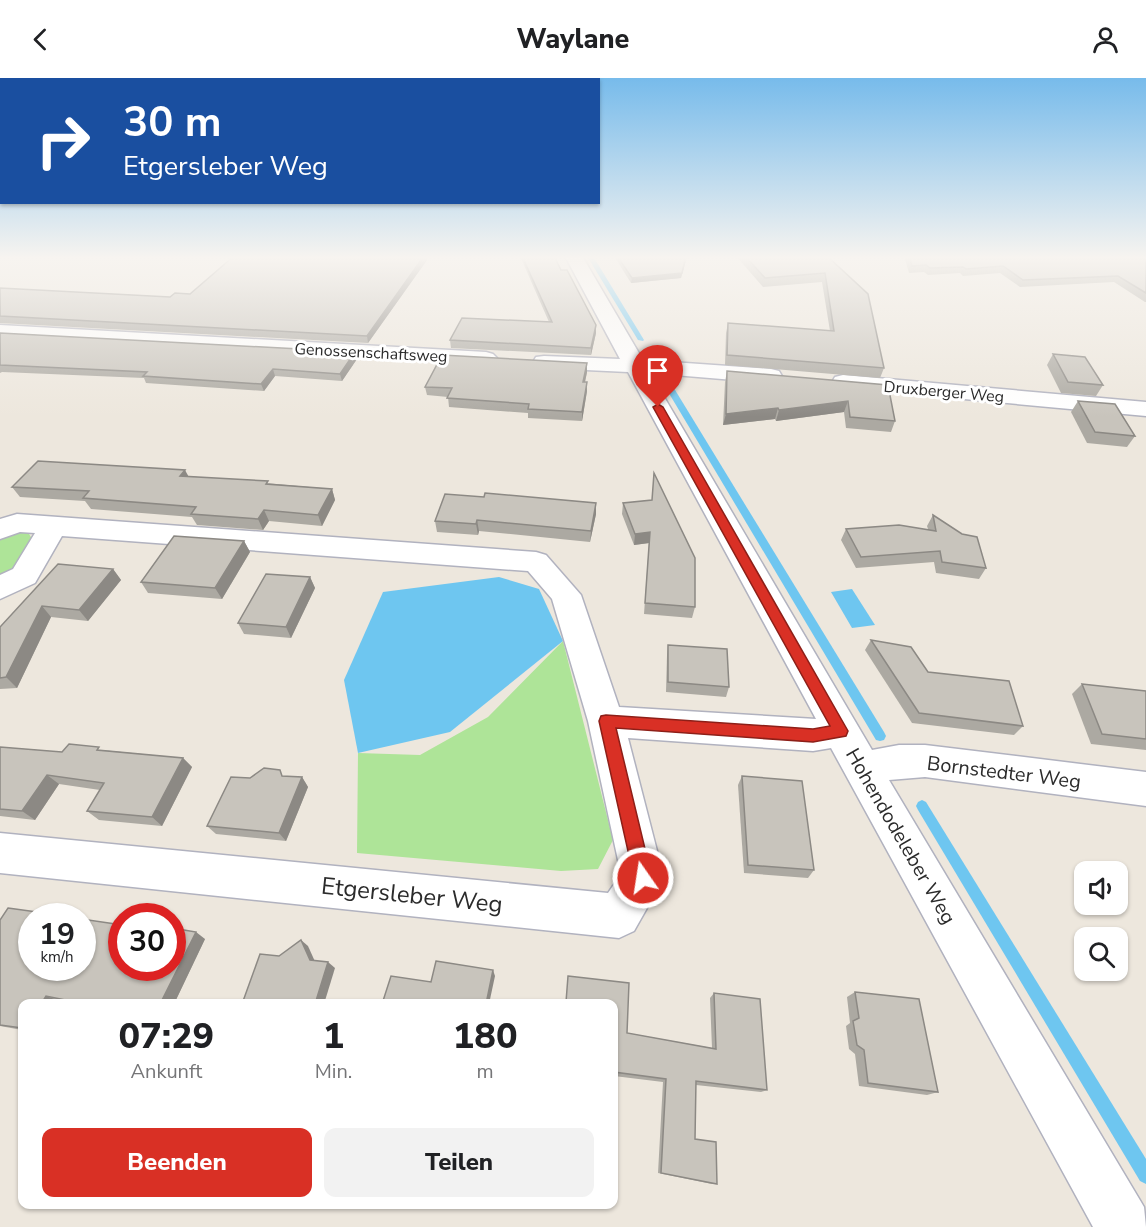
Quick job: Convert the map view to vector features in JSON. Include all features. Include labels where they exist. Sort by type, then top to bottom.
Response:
[{"type":"street","name":"Hohendodeleber Weg","points":[[603,310],[863,770],[1125,1227]]},
{"type":"street","name":"Genossenschaftsweg","points":[[0,331],[635,366]]},
{"type":"street","points":[[635,366],[794,378]]},
{"type":"street","name":"Druxberger Weg","points":[[817,380],[1146,409]]},
{"type":"street","name":"Etgersleber Weg","points":[[0,530],[17,523],[536,562],[566,595],[606,721],[643,878],[619,916],[0,853]]},
{"type":"street","points":[[0,588],[24,576],[54,526]]},
{"type":"street","points":[[606,721],[813,735],[841,731]]},
{"type":"street","name":"Bornstedter Weg","points":[[863,770],[899,761],[925,761],[1146,789]]},
{"type":"green space","points":[[28,532],[32,539],[12,570],[0,580],[0,535]]},
{"type":"green space","points":[[563,641],[613,840],[598,869],[561,871],[357,853],[358,753],[420,755],[488,717]]},
{"type":"water","points":[[499,577],[539,589],[563,641],[450,732],[358,753],[344,680],[383,592]]},
{"type":"water","points":[[852,589],[875,625],[852,628],[831,592]]},
{"type":"building","points":[[0,310],[386,310],[367,336],[0,316]]},
{"type":"building","points":[[546,310],[588,310],[596,325],[591,348],[450,340],[462,318],[552,322]]},
{"type":"building","points":[[831,310],[871,310],[884,368],[727,355],[728,323],[834,331]]},
{"type":"building","points":[[0,333],[355,352],[340,374],[273,369],[261,384],[143,376],[147,372],[0,365]]},
{"type":"building","points":[[1053,354],[1085,357],[1103,385],[1068,382]]},
{"type":"building","points":[[442,355],[587,363],[583,382],[587,382],[582,412],[528,409],[529,404],[447,398],[452,388],[425,387]]},
{"type":"building","points":[[727,371],[888,385],[895,421],[850,417],[848,401],[726,414]]},
{"type":"building","points":[[1078,401],[1115,404],[1135,436],[1095,432]]},
{"type":"building","points":[[38,461],[185,470],[180,476],[268,481],[266,484],[332,489],[318,515],[264,510],[258,519],[191,514],[196,507],[83,498],[89,491],[12,487]]},
{"type":"building","points":[[654,473],[695,558],[695,607],[645,603],[650,532],[635,534],[623,503],[652,500]]},
{"type":"building","points":[[485,493],[596,503],[591,531],[477,520],[476,524],[435,521],[445,494],[484,497]]},
{"type":"building","points":[[933,515],[962,534],[977,537],[986,568],[942,562],[940,551],[861,557],[846,529],[899,525],[936,531]]},
{"type":"building","points":[[174,536],[244,541],[215,588],[141,582]]},
{"type":"building","points":[[58,564],[113,569],[79,610],[42,606],[6,677],[0,678],[0,627]]},
{"type":"building","points":[[266,574],[310,577],[286,627],[238,623]]},
{"type":"building","points":[[871,640],[911,647],[928,672],[1009,681],[1023,726],[919,713]]},
{"type":"building","points":[[668,645],[727,649],[729,687],[668,682]]},
{"type":"building","points":[[1082,684],[1146,691],[1146,739],[1102,734]]},
{"type":"building","points":[[69,744],[99,747],[97,750],[183,758],[152,817],[87,811],[104,783],[47,775],[22,811],[0,809],[0,747],[62,752]]},
{"type":"building","points":[[264,768],[280,770],[282,776],[302,777],[279,833],[207,826],[231,777],[250,778]]},
{"type":"building","points":[[742,776],[802,781],[814,870],[748,865]]},
{"type":"building","points":[[8,908],[18,909],[18,981],[96,981],[96,921],[108,923],[108,981],[172,981],[162,999],[61,999],[46,996],[44,999],[18,999],[18,1027],[0,1025],[0,920]]},
{"type":"building","points":[[186,930],[196,932],[186,952]]},
{"type":"building","points":[[301,940],[310,960],[328,962],[317,999],[244,999],[260,954],[279,956]]},
{"type":"building","points":[[436,961],[493,970],[487,999],[384,999],[391,976],[431,982]]},
{"type":"building","points":[[568,976],[629,983],[627,1033],[716,1049],[714,993],[760,999],[767,1090],[696,1081],[695,1139],[716,1142],[717,1184],[661,1173],[666,1079],[618,1073],[618,999],[566,999]]},
{"type":"building","points":[[855,992],[919,999],[938,1092],[868,1083],[864,1050],[857,1045],[853,1021],[859,1018]]},
{"type":"waterway","points":[[623,310],[641,340]]},
{"type":"waterway","points":[[668,385],[880,736]]},
{"type":"waterway","points":[[922,806],[1146,1175]]},
{"type":"route","points":[[643,878],[606,721],[813,735],[841,731],[658,407]]}]
